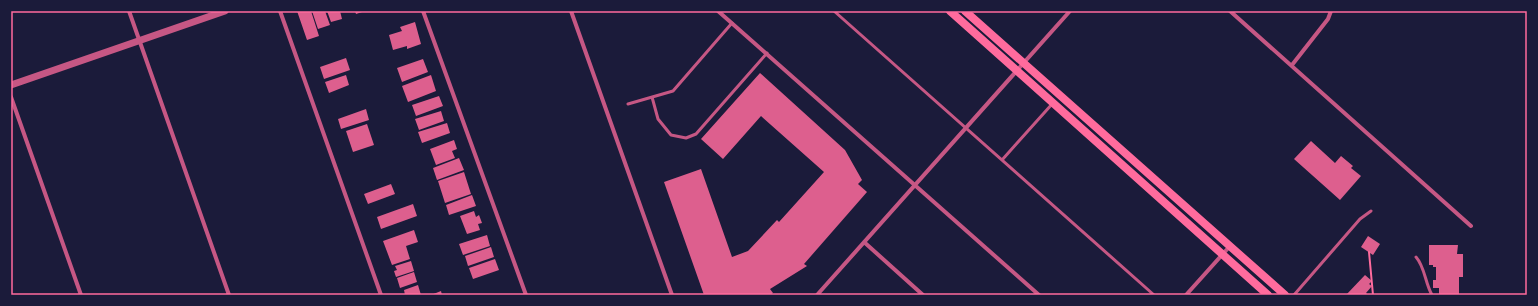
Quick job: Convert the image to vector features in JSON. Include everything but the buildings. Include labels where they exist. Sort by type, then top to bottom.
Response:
[{"type":"main road","points":[[950,11],[1268,295]]},
{"type":"main road","points":[[966,11],[1285,295]]},
{"type":"street","points":[[130,11],[229,295]]},
{"type":"street","points":[[11,85],[225,11]]},
{"type":"street","points":[[280,11],[381,295]]},
{"type":"street","points":[[423,11],[526,295]]},
{"type":"street","points":[[571,11],[672,295]]},
{"type":"street","points":[[718,11],[1039,295]]},
{"type":"street","points":[[817,295],[1070,11]]},
{"type":"street","points":[[1230,11],[1471,226]]},
{"type":"street","points":[[1292,65],[1328,19],[1331,11]]},
{"type":"street","points":[[11,97],[81,295]]},
{"type":"street","points":[[864,242],[923,295]]},
{"type":"street","points":[[1186,295],[1230,246]]},
{"type":"lane","points":[[834,11],[1154,295]]},
{"type":"lane","points":[[628,104],[673,91],[732,23]]},
{"type":"lane","points":[[652,97],[658,119],[671,135],[686,138],[696,134],[767,53]]},
{"type":"lane","points":[[1002,160],[1053,103]]},
{"type":"lane","points":[[1294,295],[1360,219],[1371,211]]},
{"type":"lane","points":[[1416,257],[1432,295]]},
{"type":"path","points":[[1369,252],[1373,295]]}]
